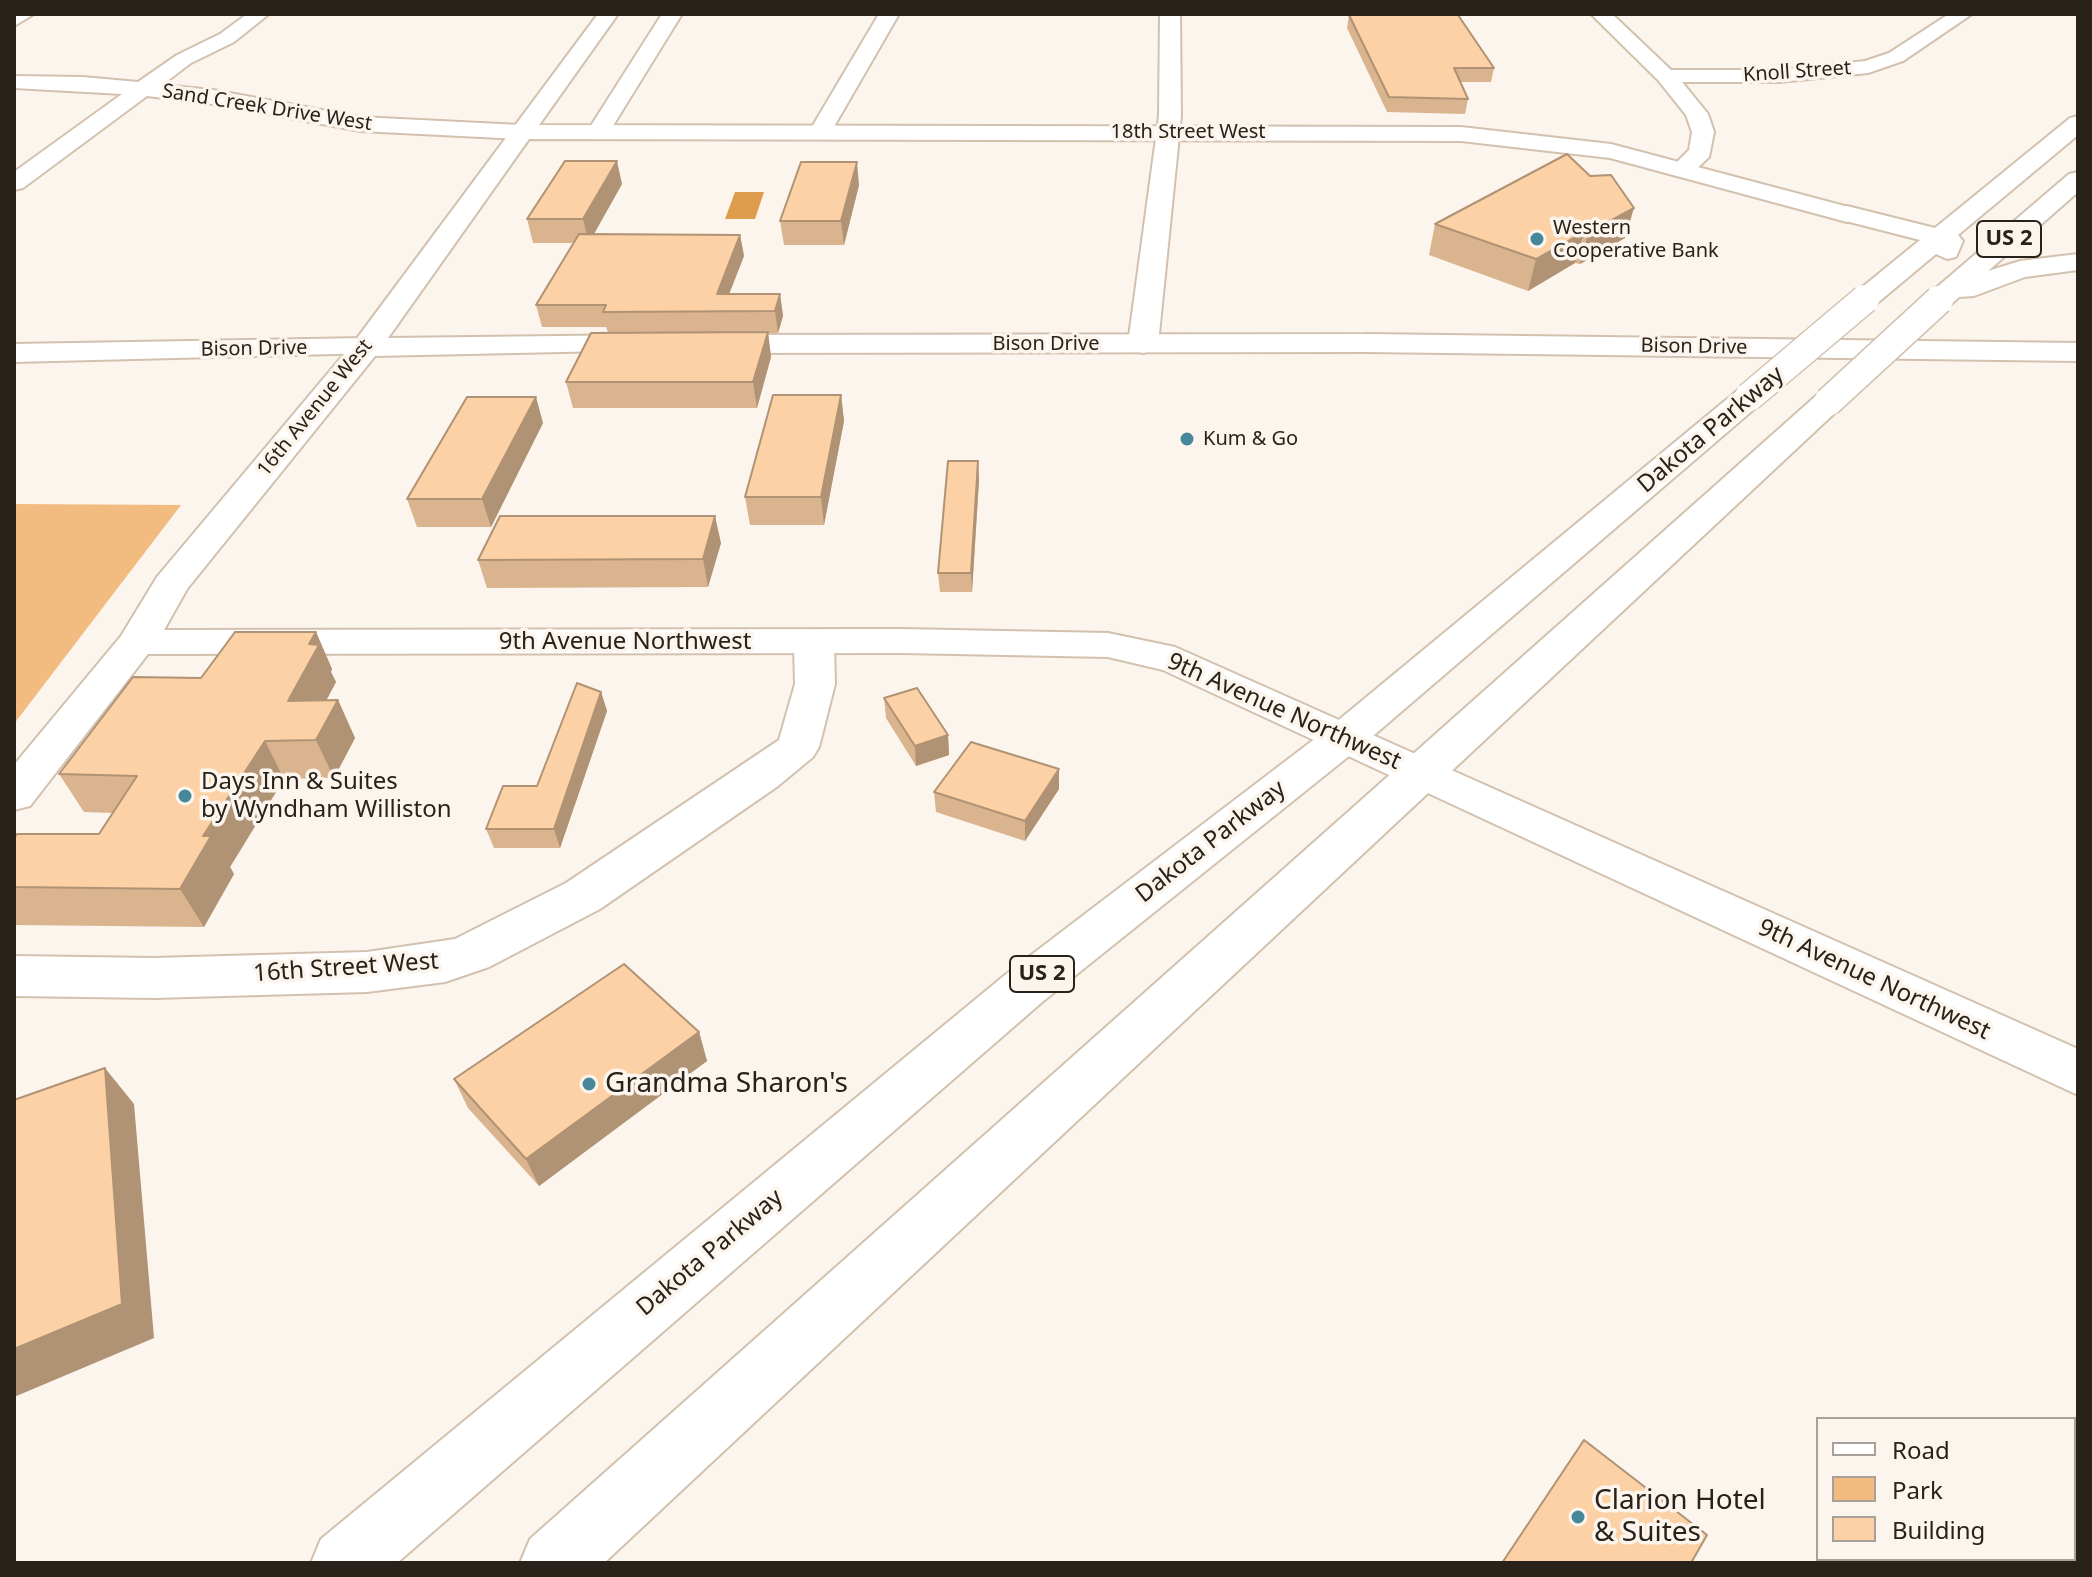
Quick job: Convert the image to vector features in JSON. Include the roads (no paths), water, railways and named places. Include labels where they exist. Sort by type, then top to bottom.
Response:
[{"type":"main road","points":[[14,20],[24,14]]},
{"type":"main road","points":[[14,183],[141,88],[184,59],[227,38],[259,14]]},
{"type":"main road","name":"16th Avenue West","points":[[14,795],[137,642],[170,585],[366,347],[608,14]]},
{"type":"main road","points":[[598,132],[672,14]]},
{"type":"main road","points":[[820,132],[889,14]]},
{"type":"main road","points":[[1143,344],[1168,132],[1170,14]]},
{"type":"main road","points":[[1601,14],[1691,105],[1703,132],[1701,152],[1682,169]]},
{"type":"main road","name":"Knoll Street","points":[[1665,76],[1779,76],[1868,67],[1896,57],[1962,14]]},
{"type":"main road","name":"Sand Creek Drive West","points":[[14,82],[141,88],[213,97],[360,124],[521,132]]},
{"type":"main road","name":"Dakota Parkway","points":[[345,1563],[1023,989],[1344,738],[1763,401],[1875,304],[1903,269],[2078,123]]},
{"type":"main road","name":"18th Street West","points":[[521,132],[1475,135],[1576,145],[1682,169],[1847,214]]},
{"type":"main road","name":"US 2","points":[[554,1563],[1716,501],[2078,179]]},
{"type":"main road","points":[[1847,214],[1941,218],[1973,211]]},
{"type":"main road","points":[[1716,501],[1738,442],[1763,401],[1840,349],[1875,304],[1945,254],[1950,241],[1847,214]]},
{"type":"main road","points":[[1847,214],[1881,229],[1897,242],[1904,258],[1903,269]]},
{"type":"main road","points":[[1939,300],[2020,269],[2078,262]]},
{"type":"main road","name":"Bison Drive","points":[[14,353],[366,347],[1143,344],[2078,352]]},
{"type":"main road","name":"9th Avenue Northwest","points":[[137,642],[1108,645],[1175,660],[2078,1073]]},
{"type":"main road","name":"16th Street West","points":[[14,976],[154,978],[367,972],[445,963],[472,953],[583,896],[763,775],[798,747],[815,684],[814,642]]},
{"type":"place","name":"Western Cooperative Bank","points":[[1537,239]]},
{"type":"place","name":"Kum & Go","points":[[1187,439]]},
{"type":"place","name":"Days Inn & Suites by Wyndham Williston","points":[[185,796]]},
{"type":"place","name":"Grandma Sharon's","points":[[589,1084]]},
{"type":"place","name":"Clarion Hotel & Suites","points":[[1578,1517]]}]
